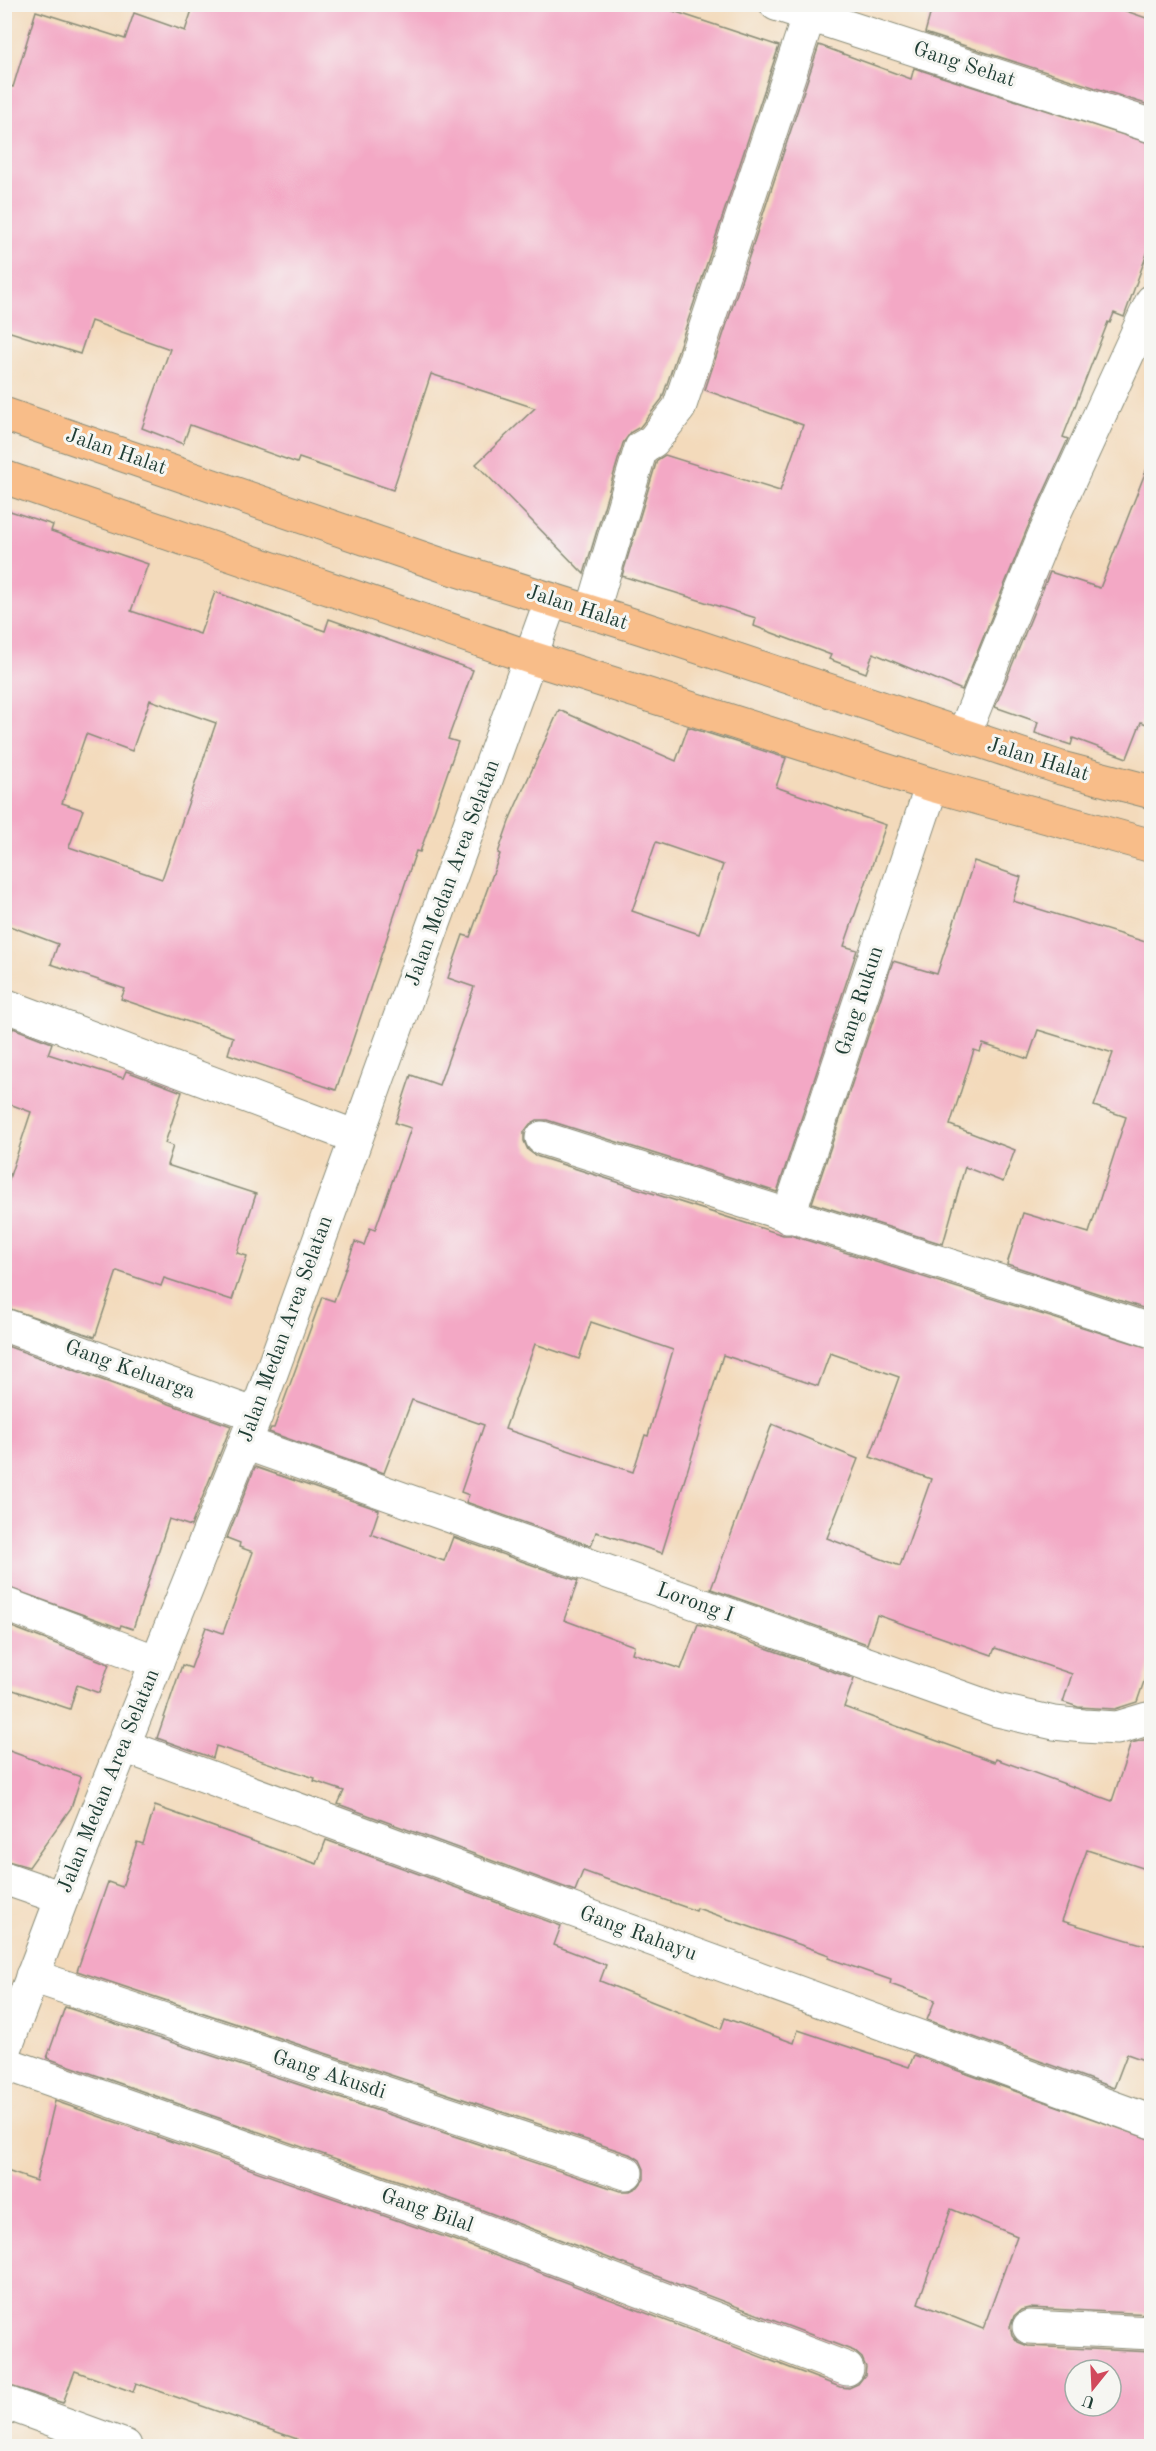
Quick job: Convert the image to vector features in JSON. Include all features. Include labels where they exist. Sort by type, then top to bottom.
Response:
[{"type":"main road","name":"Jalan Halat","points":[[4,414],[451,568],[1061,768],[1152,792]]},
{"type":"main road","points":[[4,477],[531,658],[932,785],[1152,846]]},
{"type":"street","name":"Gang Sehat","points":[[776,4],[1152,126]]},
{"type":"street","points":[[591,613],[641,448],[653,441],[679,408],[809,15]]},
{"type":"street","points":[[963,736],[1044,536],[1152,301]]},
{"type":"street","name":"Jalan Medan Area Selatan","points":[[4,2052],[62,1898],[250,1429],[551,600]]},
{"type":"street","name":"Gang Rukun","points":[[788,1217],[932,785]]},
{"type":"street","points":[[4,1005],[356,1137]]},
{"type":"street","points":[[542,1138],[788,1217],[998,1280],[1152,1331]]},
{"type":"street","name":"Gang Keluarga","points":[[4,1325],[250,1429]]},
{"type":"street","name":"Lorong I","points":[[250,1429],[997,1710],[1054,1723],[1084,1726],[1118,1728],[1147,1719],[1152,1720]]},
{"type":"street","points":[[4,1604],[157,1662]]},
{"type":"street","name":"Gang Rahayu","points":[[124,1746],[1152,2122]]},
{"type":"street","points":[[4,1878],[62,1898]]},
{"type":"street","name":"Gang Akusdi","points":[[32,1976],[626,2173]]},
{"type":"street","name":"Gang Bilal","points":[[4,2063],[471,2226],[846,2369]]},
{"type":"street","points":[[1029,2327],[1152,2333]]},
{"type":"street","points":[[4,2402],[124,2446]]},
{"type":"building","points":[[194,4],[652,4],[779,46],[662,399],[640,427],[631,432],[623,443],[584,574],[476,464],[535,408],[431,374],[393,490],[299,458],[297,463],[190,425],[183,444],[142,428],[170,349],[91,321],[80,354],[4,330],[4,84],[13,87],[36,11],[125,39],[134,13],[185,31]]},
{"type":"building","points":[[933,4],[1106,4],[1152,20],[1152,106],[925,33]]},
{"type":"building","points":[[819,45],[911,79],[914,68],[1152,144],[1152,240],[1124,317],[1114,313],[1110,323],[1108,322],[1063,437],[1068,439],[1027,529],[962,690],[873,653],[866,673],[829,659],[831,655],[754,626],[756,618],[622,576],[657,460],[665,455],[780,491],[803,425],[705,390]]},
{"type":"building","points":[[1149,463],[1152,463],[1152,726],[1141,722],[1127,758],[1073,738],[1071,745],[1035,733],[1038,722],[995,707],[1050,572],[1100,588]]},
{"type":"building","points":[[4,509],[53,525],[51,531],[148,564],[131,611],[200,634],[215,592],[325,631],[329,619],[473,670],[448,739],[458,742],[420,852],[416,851],[336,1090],[228,1054],[233,1037],[121,999],[125,989],[51,964],[58,944],[4,924]],"holes":[[[150,700],[216,723],[162,879],[69,847],[83,810],[62,803],[86,734],[132,751]]]},
{"type":"building","points":[[559,710],[676,761],[688,727],[786,758],[776,787],[886,825],[844,946],[857,950],[777,1192],[547,1120],[537,1120],[530,1124],[524,1132],[524,1141],[528,1150],[536,1156],[1152,1349],[1152,1658],[1137,1702],[1115,1709],[1078,1707],[1063,1702],[1072,1674],[995,1648],[992,1655],[877,1615],[867,1644],[711,1589],[772,1424],[858,1459],[827,1538],[900,1566],[931,1479],[870,1457],[899,1377],[830,1353],[818,1386],[723,1355],[662,1553],[596,1532],[591,1546],[466,1502],[469,1495],[461,1492],[484,1425],[412,1400],[384,1473],[269,1432],[271,1428],[274,1428],[322,1297],[334,1301],[355,1242],[364,1245],[370,1228],[375,1230],[411,1128],[395,1123],[411,1075],[439,1085],[474,987],[448,978],[463,935],[470,937],[511,816]],"holes":[[[656,842],[723,865],[699,934],[632,911]],[[591,1322],[673,1350],[648,1436],[645,1435],[633,1472],[505,1429],[535,1344],[579,1359]]]},
{"type":"building","points":[[974,861],[1021,877],[1013,901],[1152,944],[1152,1311],[1007,1264],[1023,1213],[1089,1233],[1126,1117],[1094,1106],[1113,1053],[1038,1030],[1028,1059],[983,1044],[980,1052],[974,1050],[950,1125],[1015,1150],[1003,1182],[965,1167],[943,1244],[812,1203],[893,961],[937,974]]},
{"type":"building","points":[[13,1028],[52,1043],[48,1054],[123,1078],[126,1071],[182,1092],[165,1143],[173,1146],[167,1165],[256,1194],[237,1253],[247,1256],[232,1300],[164,1278],[161,1286],[117,1271],[95,1337],[4,1307],[4,1194],[31,1112],[4,1102],[4,1053]]},
{"type":"building","points":[[4,1345],[231,1426],[191,1526],[169,1519],[133,1629],[121,1625],[120,1628],[4,1586]]},
{"type":"building","points":[[255,1467],[379,1510],[371,1534],[444,1561],[453,1537],[578,1581],[564,1620],[634,1646],[632,1653],[681,1669],[698,1624],[854,1679],[844,1707],[995,1762],[996,1759],[1112,1801],[1131,1743],[1152,1738],[1152,1871],[1087,1850],[1062,1921],[1152,1947],[1152,2063],[1127,2054],[1114,2088],[927,2020],[935,2000],[890,1984],[891,1980],[828,1958],[829,1955],[697,1908],[696,1911],[583,1871],[575,1891],[338,1804],[344,1791],[314,1781],[315,1778],[216,1746],[213,1758],[157,1738],[182,1665],[191,1668],[206,1627],[223,1633],[253,1552],[239,1547],[240,1543],[227,1538]]},
{"type":"building","points":[[4,1624],[109,1664],[99,1693],[77,1685],[70,1709],[4,1687]]},
{"type":"building","points":[[4,1749],[81,1777],[71,1808],[29,1867],[4,1860]]},
{"type":"building","points":[[155,1806],[317,1864],[326,1840],[561,1926],[554,1945],[606,1965],[600,1981],[721,2029],[725,2018],[794,2043],[798,2030],[909,2067],[914,2055],[1152,2140],[1152,2314],[1029,2308],[1021,2310],[1014,2316],[1010,2327],[1012,2335],[1018,2342],[1028,2346],[1152,2352],[1152,2446],[295,2446],[297,2439],[136,2383],[133,2392],[75,2371],[63,2403],[4,2384],[4,2170],[36,2181],[55,2101],[465,2244],[840,2387],[849,2388],[858,2384],[865,2375],[866,2367],[862,2358],[854,2351],[477,2208],[47,2058],[65,2007],[620,2191],[630,2191],[638,2187],[644,2179],[644,2169],[640,2160],[632,2155],[77,1971],[108,1882],[122,1887],[137,1842],[143,1844]],"holes":[[[951,2209],[1017,2236],[983,2329],[918,2303]]]}]
